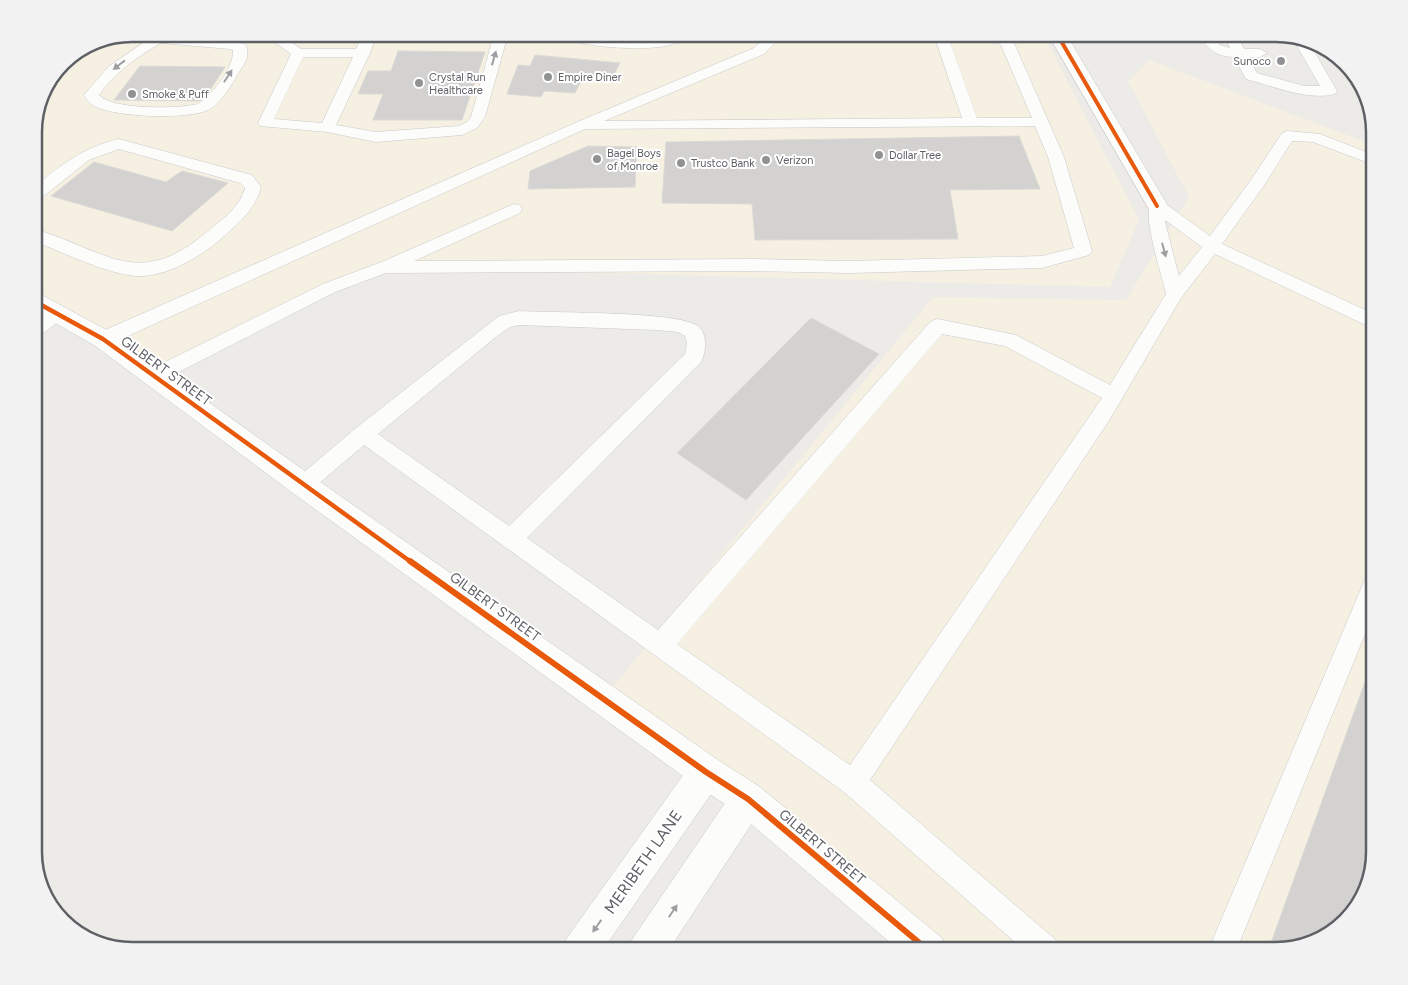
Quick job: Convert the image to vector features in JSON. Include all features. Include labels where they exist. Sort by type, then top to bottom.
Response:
[{"type":"street","points":[[1062,42],[1157,206]]},
{"type":"street","name":"GILBERT STREET","points":[[43,315],[103,339],[303,485],[706,772],[748,799],[918,942]]},
{"type":"street","name":"MERIBETH LANE","points":[[586,942],[706,772]]},
{"type":"street","points":[[652,942],[748,799]]},
{"type":"lane","points":[[152,42],[117,66],[100,81],[91,95],[97,102],[119,108],[146,110],[185,111],[203,107],[218,94],[241,57],[240,47],[228,44],[178,42]]},
{"type":"lane","points":[[282,42],[298,53],[363,53]]},
{"type":"lane","points":[[327,128],[367,42]]},
{"type":"lane","points":[[298,53],[265,123],[327,128],[376,137],[409,136],[462,130],[472,125],[478,117],[499,42]]},
{"type":"lane","points":[[619,42],[656,44],[664,42]]},
{"type":"lane","points":[[103,339],[580,126],[759,51],[769,42]]},
{"type":"lane","points":[[944,42],[971,122]]},
{"type":"lane","points":[[384,267],[754,265],[850,267],[1042,262],[1083,251],[1056,157],[1006,42]]},
{"type":"lane","points":[[1210,42],[1214,49],[1221,52],[1260,53]]},
{"type":"lane","points":[[1234,42],[1252,76],[1304,90],[1330,90],[1305,48]]},
{"type":"lane","points":[[1294,55],[1310,56]]},
{"type":"lane","points":[[1248,69],[1269,70]]},
{"type":"lane","points":[[1304,72],[1320,72]]},
{"type":"lane","points":[[580,126],[830,122],[1040,122]]},
{"type":"lane","points":[[853,782],[1114,396],[1176,294],[1257,183],[1287,136],[1316,138],[1366,157]]},
{"type":"lane","points":[[43,188],[78,159],[104,146],[119,144],[246,179],[253,187],[252,196],[243,209],[198,250],[166,264],[142,270],[125,268],[43,238]]},
{"type":"lane","points":[[1157,206],[1212,246],[1366,318]]},
{"type":"lane","points":[[1157,206],[1157,222],[1176,294]]},
{"type":"lane","points":[[154,376],[329,288],[384,267],[514,209]]},
{"type":"lane","points":[[303,485],[363,434],[490,331],[505,321],[519,318],[657,324],[682,326],[694,332],[696,343],[694,357],[511,539]]},
{"type":"lane","points":[[660,646],[938,326],[1009,340],[1114,396]]},
{"type":"lane","points":[[363,434],[853,782],[1037,942]]},
{"type":"lane","points":[[1226,942],[1366,603]]},
{"type":"shaded area","points":[[132,42],[1047,42],[1139,220],[1110,287],[384,267],[154,376],[56,312],[43,306],[43,121],[49,98],[61,78],[78,61],[104,47]]},
{"type":"shaded area","points":[[1149,60],[1366,142],[1366,852],[1361,881],[1350,903],[1335,920],[1310,936],[1287,942],[918,942],[748,799],[603,699],[933,297],[1126,300],[1189,197],[1128,81]]},
{"type":"building","name":"Crystal Run Healthcare","points":[[398,51],[485,52],[462,120],[373,120],[383,94],[358,94],[368,71],[391,71]]},
{"type":"building","name":"Empire Diner","points":[[535,55],[620,63],[612,78],[584,75],[575,93],[544,91],[541,97],[507,94],[518,65],[530,66]]},
{"type":"building","points":[[140,66],[225,67],[203,101],[114,100]]},
{"type":"building","points":[[1019,136],[1040,189],[950,190],[958,239],[755,240],[752,204],[662,203],[666,142]]},
{"type":"building","name":"Bagel Boys of Monroe","points":[[588,146],[637,147],[635,187],[528,189],[530,171]]},
{"type":"building","points":[[94,162],[166,182],[182,171],[228,183],[172,231],[51,196]]},
{"type":"building","points":[[811,318],[879,354],[746,500],[677,453]]},
{"type":"building","points":[[1365,682],[1366,852],[1361,881],[1350,903],[1330,924],[1310,936],[1287,942],[1271,942]]},
{"type":"cycle path","points":[[1062,42],[1157,206]]},
{"type":"cycle path","points":[[43,306],[103,339],[303,485],[706,772],[748,799],[918,942]]},
{"type":"place","name":"Sunoco","points":[[1281,61]]},
{"type":"place","name":"Empire Diner","points":[[548,77]]},
{"type":"place","name":"Crystal Run Healthcare","points":[[419,83]]},
{"type":"place","name":"Smoke & Puff","points":[[132,94]]},
{"type":"place","name":"Dollar Tree","points":[[879,155]]},
{"type":"place","name":"Bagel Boys of Monroe","points":[[597,159]]},
{"type":"place","name":"Verizon","points":[[766,160]]},
{"type":"place","name":"Trustco Bank","points":[[681,163]]}]
